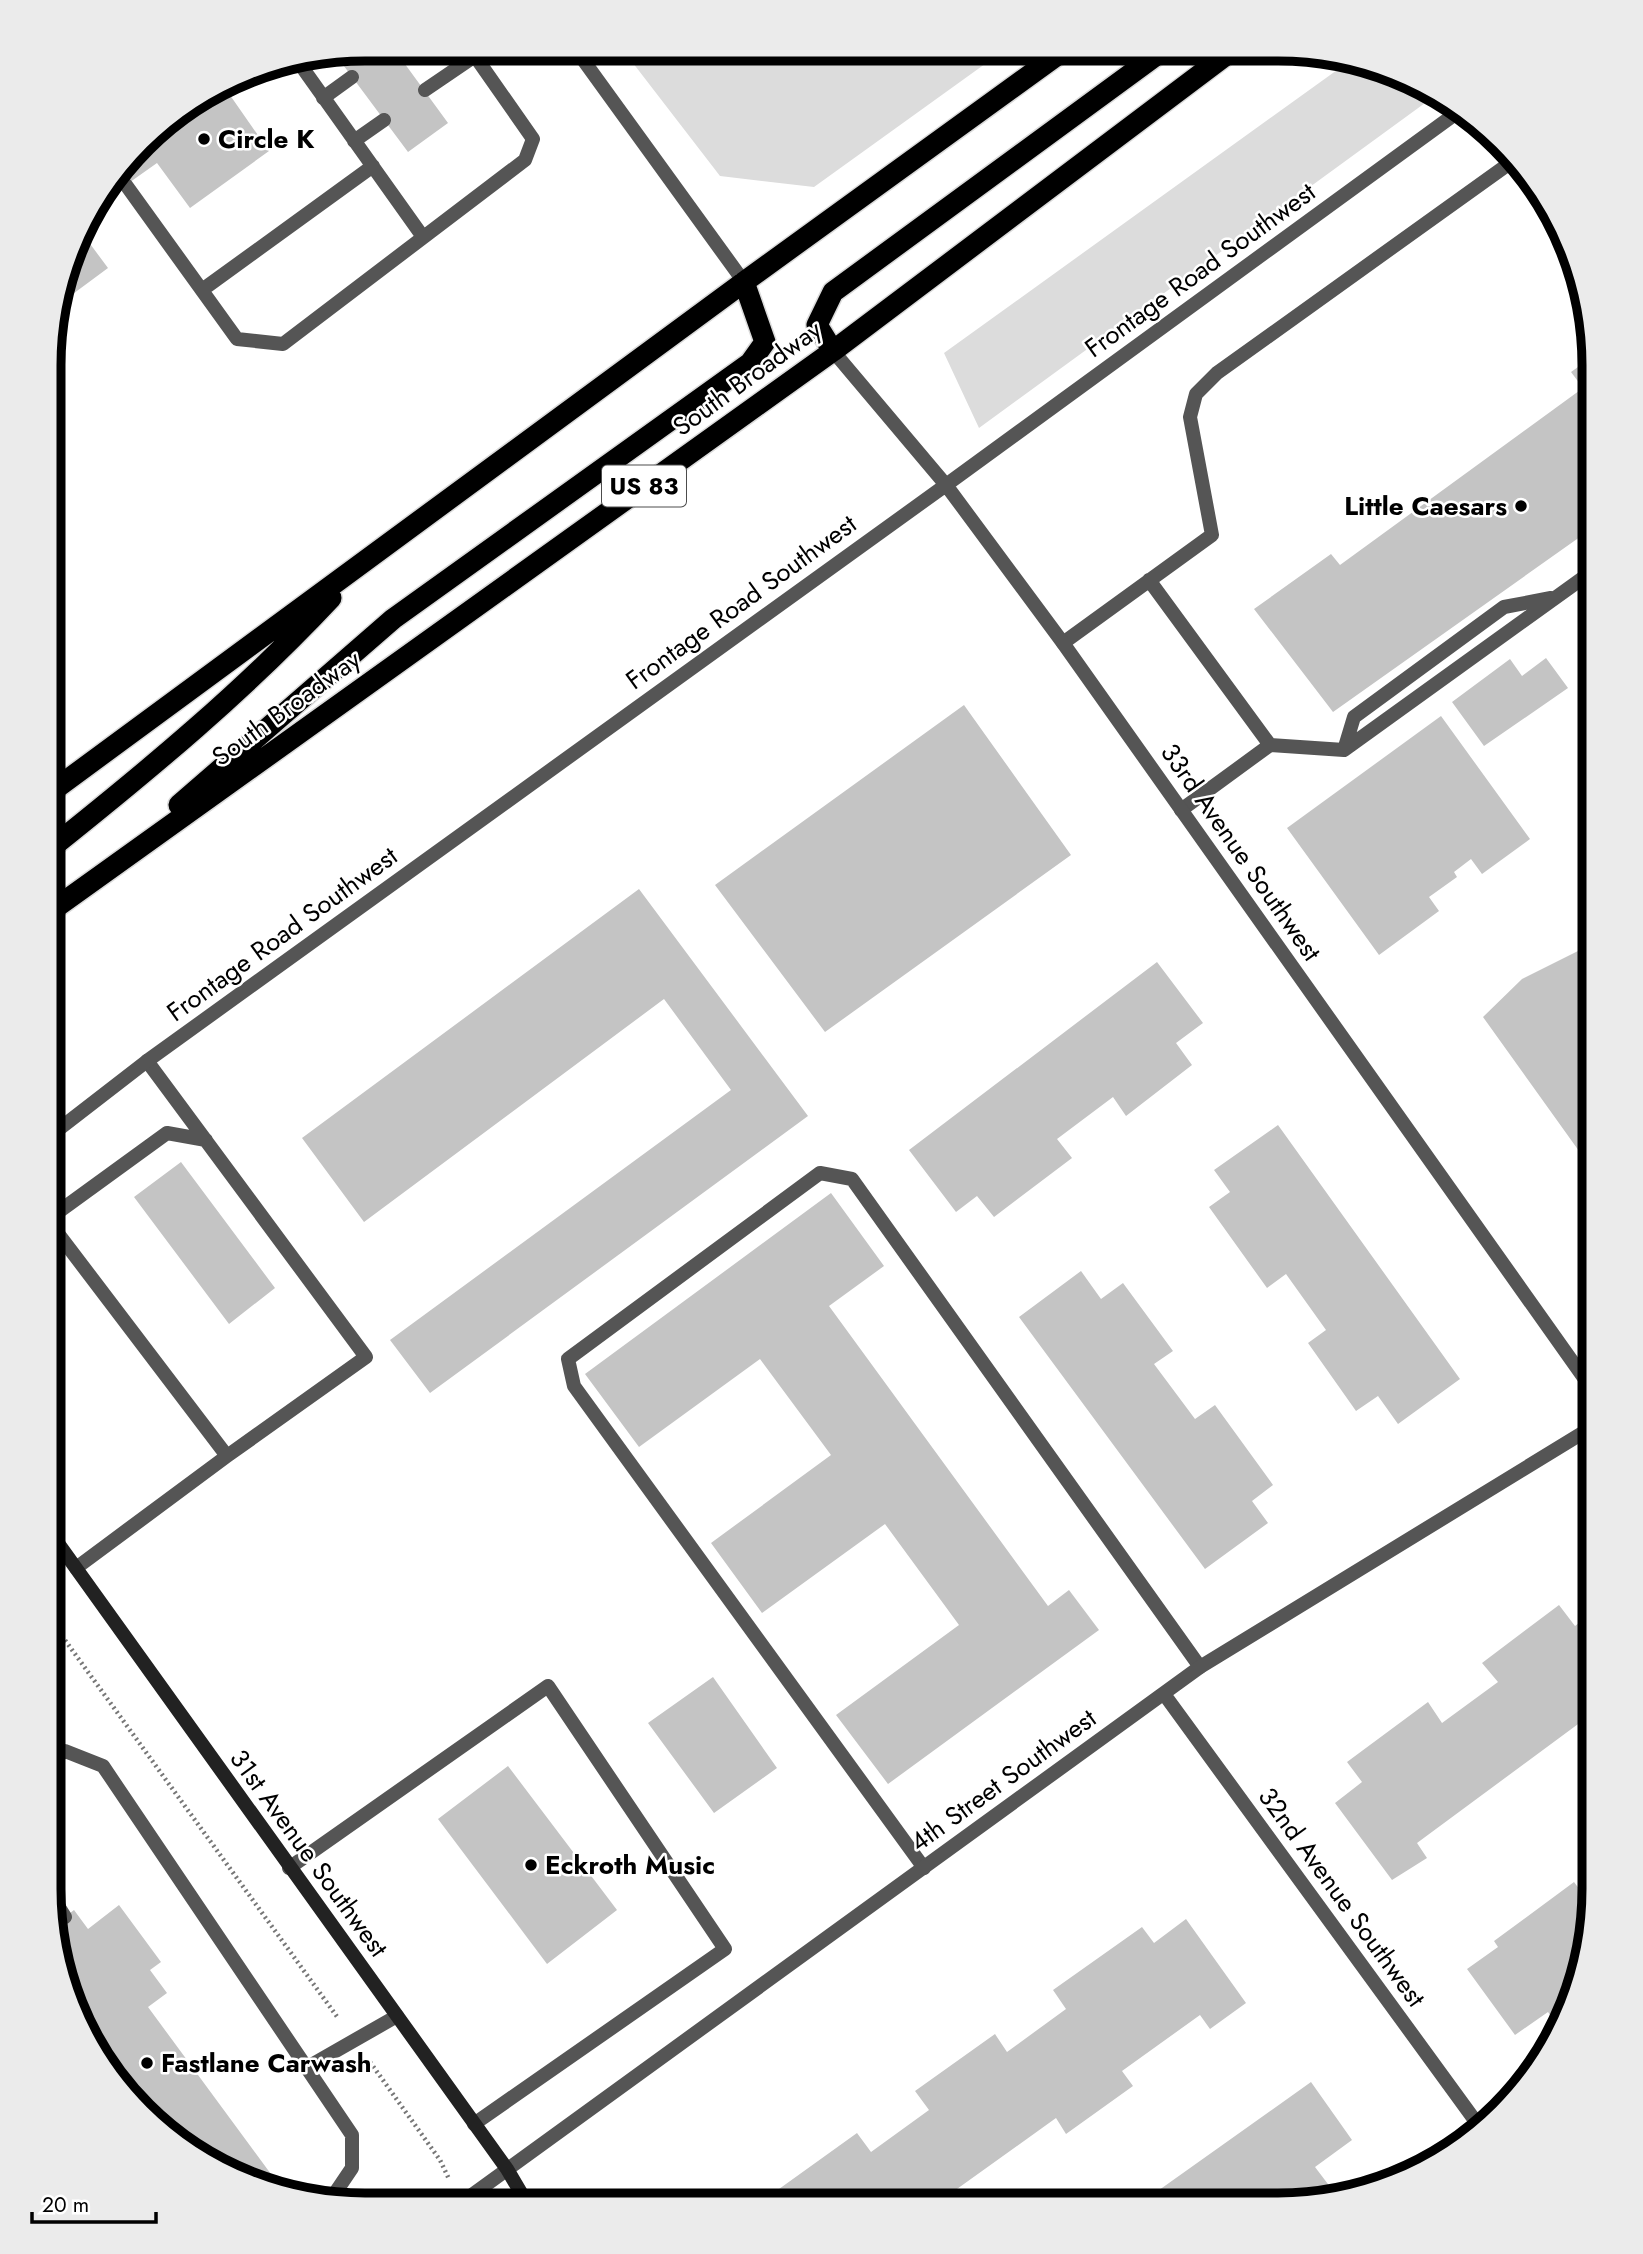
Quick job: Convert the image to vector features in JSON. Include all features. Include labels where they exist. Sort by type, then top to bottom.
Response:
[{"type":"highway","points":[[61,785],[1049,61]]},
{"type":"highway","points":[[832,351],[817,325],[832,292],[1147,61]]},
{"type":"highway","points":[[1197,75],[1211,61]]},
{"type":"highway","name":"South Broadway","points":[[61,904],[832,351],[1216,61]]},
{"type":"highway","points":[[85,887],[393,619],[750,363],[765,342],[744,282]]},
{"type":"highway","points":[[61,840],[155,765],[284,649],[366,561]]},
{"type":"street","points":[[425,90],[463,61]]},
{"type":"street","points":[[126,185],[237,339],[283,344],[525,160],[533,139],[479,61]]},
{"type":"street","points":[[584,61],[744,282]]},
{"type":"street","points":[[302,68],[423,237]]},
{"type":"street","points":[[323,98],[352,77]]},
{"type":"street","name":"Frontage Road Southwest","points":[[61,1127],[147,1061],[1452,116]]},
{"type":"street","points":[[354,141],[384,120]]},
{"type":"street","points":[[202,290],[373,166]]},
{"type":"street","points":[[1063,643],[1212,535],[1190,417],[1196,394],[1217,373],[1506,166]]},
{"type":"street","name":"33rd Avenue Southwest","points":[[832,351],[946,485],[1063,643],[1582,1375]]},
{"type":"street","points":[[1181,810],[1270,745],[1344,750],[1582,579]]},
{"type":"street","points":[[1149,580],[1270,745]]},
{"type":"street","points":[[1344,750],[1354,717],[1504,607],[1556,598]]},
{"type":"street","points":[[76,1568],[366,1357],[147,1061]]},
{"type":"street","points":[[61,1213],[167,1133],[206,1140]]},
{"type":"street","points":[[924,1868],[574,1386],[568,1359],[820,1172],[852,1179],[1200,1667]]},
{"type":"street","points":[[61,1236],[227,1456]]},
{"type":"street","name":"4th Street Southwest","points":[[475,2193],[1200,1667],[1582,1433]]},
{"type":"street","name":"31st Avenue Southwest","points":[[61,1547],[507,2169],[521,2193]]},
{"type":"street","points":[[289,1868],[548,1686],[725,1949],[474,2124]]},
{"type":"street","name":"32nd Avenue Southwest","points":[[1164,1694],[1474,2120]]},
{"type":"street","points":[[61,1754],[65,1751],[103,1766],[352,2135],[352,2168],[336,2191]]},
{"type":"street","points":[[62,1913],[65,1917]]},
{"type":"street","points":[[306,2068],[397,2016]]},
{"type":"path","points":[[61,1633],[440,2160],[450,2181]]},
{"type":"shaded area","points":[[631,61],[989,61],[814,187],[720,176]]},
{"type":"shaded area","points":[[1340,68],[1394,84],[1428,101],[979,428],[944,353]]},
{"type":"building","name":"Circle K","points":[[403,61],[448,123],[408,152],[341,62]]},
{"type":"building","name":"Circle K","points":[[229,94],[269,151],[190,208],[157,163],[116,192],[150,150],[180,124]]},
{"type":"building","points":[[88,241],[108,268],[70,296]]},
{"type":"building","points":[[1582,364],[1582,387],[1571,372]]},
{"type":"building","points":[[1582,389],[1582,536],[1333,712],[1254,609],[1331,554],[1340,565]]},
{"type":"building","points":[[1546,658],[1568,688],[1484,746],[1452,702],[1510,659],[1522,676]]},
{"type":"building","points":[[964,705],[1071,855],[825,1032],[715,885]]},
{"type":"building","points":[[1441,716],[1530,839],[1482,874],[1471,859],[1454,872],[1457,877],[1429,897],[1439,911],[1379,955],[1287,828]]},
{"type":"building","points":[[639,889],[808,1116],[430,1393],[390,1340],[731,1090],[664,999],[364,1222],[302,1138]]},
{"type":"building","points":[[1578,951],[1582,956],[1582,1155],[1483,1017],[1522,979]]},
{"type":"building","points":[[1157,962],[1203,1023],[1176,1043],[1192,1065],[1126,1116],[1113,1097],[1057,1139],[1072,1158],[994,1217],[977,1196],[956,1212],[909,1150]]},
{"type":"building","points":[[1278,1125],[1460,1379],[1398,1424],[1378,1396],[1356,1411],[1308,1343],[1326,1330],[1286,1274],[1267,1288],[1209,1207],[1230,1192],[1214,1170]]},
{"type":"building","points":[[181,1162],[275,1288],[229,1324],[134,1197]]},
{"type":"building","points":[[831,1193],[884,1266],[829,1306],[1048,1606],[1069,1590],[1099,1630],[888,1784],[836,1715],[959,1625],[885,1524],[762,1613],[711,1543],[831,1455],[760,1359],[639,1447],[585,1374]]},
{"type":"building","points":[[1081,1271],[1101,1299],[1123,1283],[1173,1351],[1154,1364],[1195,1419],[1215,1405],[1273,1485],[1252,1501],[1268,1523],[1205,1569],[1019,1317]]},
{"type":"building","points":[[1559,1605],[1575,1626],[1582,1621],[1582,1721],[1417,1843],[1427,1858],[1392,1880],[1335,1803],[1362,1782],[1347,1762],[1428,1702],[1442,1723],[1498,1682],[1482,1663]]},
{"type":"building","points":[[713,1677],[777,1768],[714,1813],[648,1723]]},
{"type":"building","points":[[508,1766],[617,1910],[547,1964],[438,1819]]},
{"type":"building","points":[[1574,1882],[1580,1890],[1582,1888],[1576,1948],[1559,2005],[1552,2018],[1548,2012],[1515,2035],[1467,1969],[1498,1947],[1494,1941]]},
{"type":"building","name":"Fastlane Carwash","points":[[119,1905],[161,1962],[150,1970],[167,1993],[148,2007],[274,2179],[249,2170],[213,2152],[180,2130],[150,2104],[124,2074],[102,2041],[84,2005],[67,1948],[63,1918],[74,1910],[88,1929]]},
{"type":"building","points":[[1186,1919],[1246,2003],[1210,2029],[1200,2015],[1122,2071],[1133,2086],[1066,2134],[1056,2118],[951,2193],[782,2193],[779,2189],[857,2133],[871,2152],[929,2110],[915,2091],[995,2034],[1007,2052],[1066,2009],[1053,1990],[1142,1927],[1154,1943]]},
{"type":"building","points":[[1311,2082],[1352,2140],[1315,2167],[1331,2188],[1278,2193],[1155,2193]]},
{"type":"place","name":"Circle K","points":[[204,139]]},
{"type":"place","name":"Little Caesars","points":[[1521,506]]},
{"type":"place","name":"Eckroth Music","points":[[531,1865]]},
{"type":"place","name":"Fastlane Carwash","points":[[147,2063]]}]
